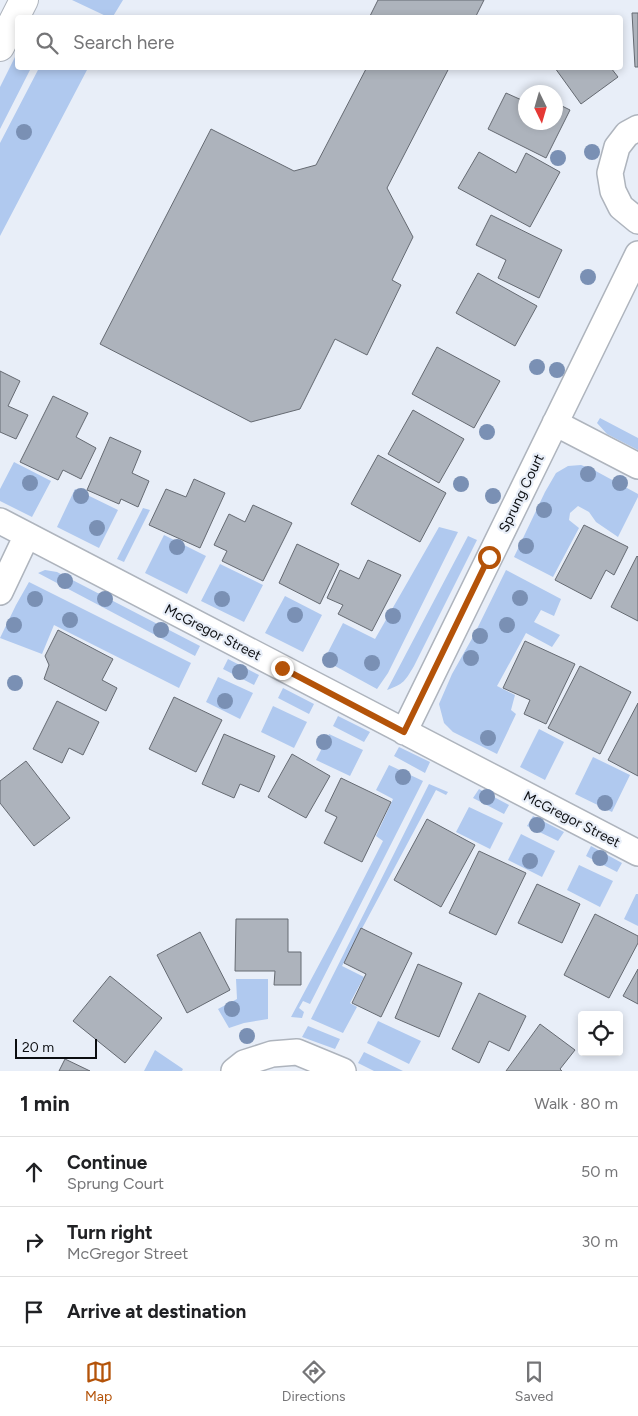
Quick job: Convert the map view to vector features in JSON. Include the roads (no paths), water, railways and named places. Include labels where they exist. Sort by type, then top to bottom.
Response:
[{"type":"street","points":[[16,15],[24,0]]},
{"type":"street","points":[[0,47],[15,18]]},
{"type":"street","points":[[638,128],[627,134],[617,147],[610,173],[613,191],[621,207],[638,221]]},
{"type":"street","name":"Sprung Court","points":[[404,732],[638,254]]},
{"type":"street","points":[[555,423],[638,466]]},
{"type":"street","name":"McGregor Street","points":[[0,522],[638,853]]},
{"type":"street","points":[[0,592],[27,535]]},
{"type":"street","points":[[234,1071],[244,1063],[272,1054],[297,1052],[343,1071]]}]
